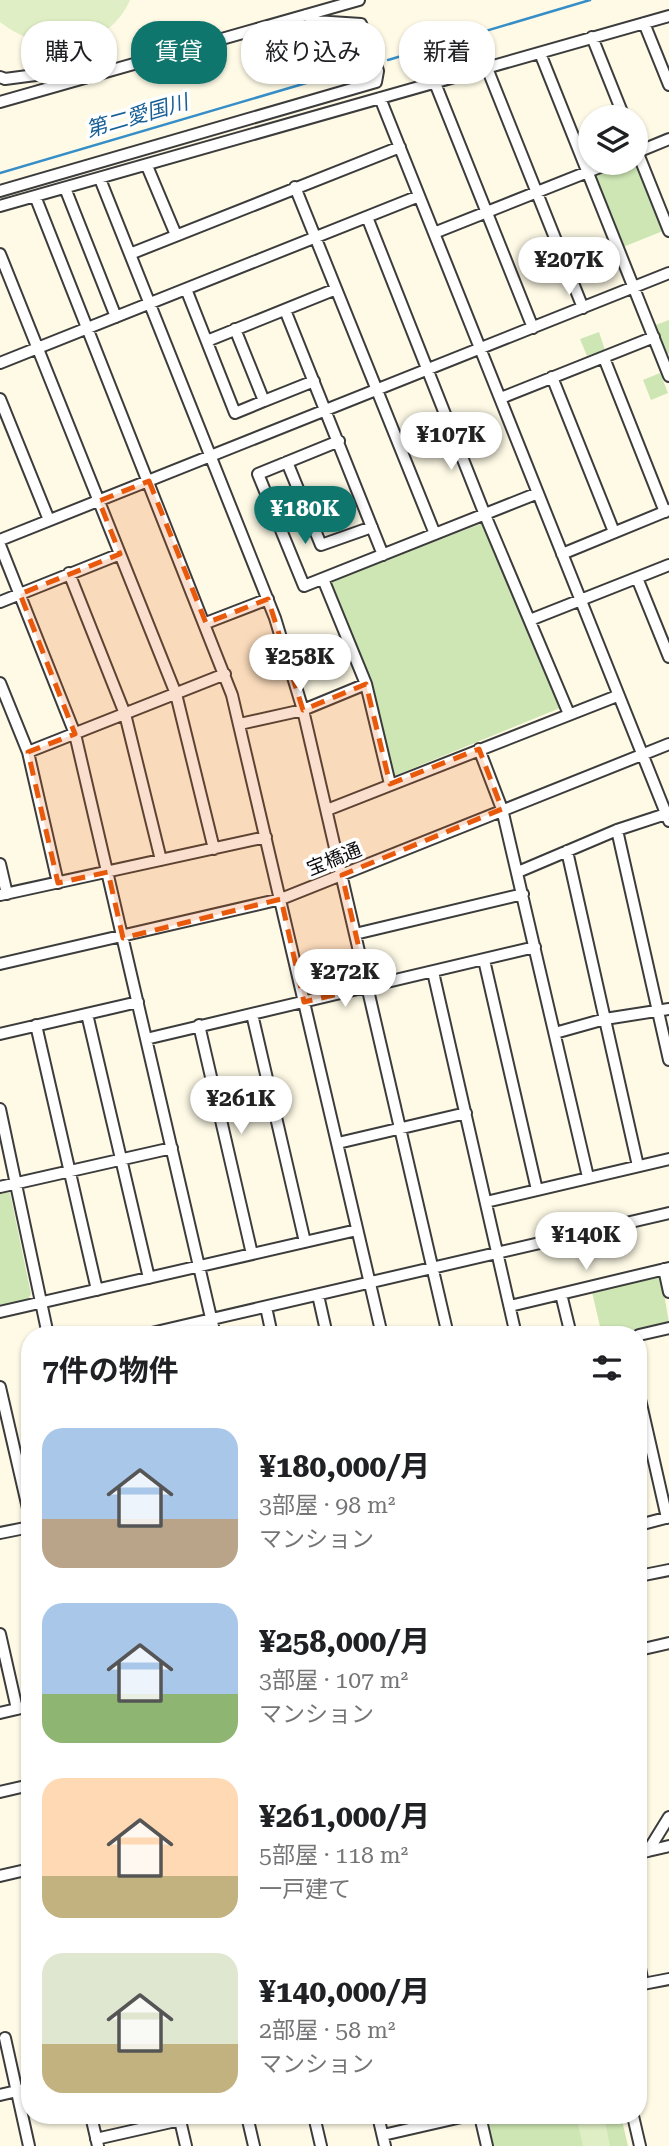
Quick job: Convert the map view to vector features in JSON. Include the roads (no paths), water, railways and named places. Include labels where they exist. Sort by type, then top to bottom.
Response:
[{"type":"street","points":[[117,68],[359,0]]},
{"type":"street","points":[[0,191],[376,82],[378,71],[361,24],[315,21],[306,15]]},
{"type":"street","points":[[495,66],[669,16]]},
{"type":"street","points":[[644,23],[669,85]]},
{"type":"street","points":[[592,37],[619,105]]},
{"type":"street","points":[[540,53],[578,149]]},
{"type":"street","points":[[0,76],[5,79],[21,77]]},
{"type":"street","points":[[0,102],[62,84]]},
{"type":"street","points":[[0,206],[100,180],[431,84]]},
{"type":"street","points":[[435,84],[533,328]]},
{"type":"street","points":[[494,84],[583,309]]},
{"type":"street","points":[[380,98],[617,696],[668,816],[617,830],[518,872]]},
{"type":"street","points":[[648,147],[669,139]]},
{"type":"street","points":[[130,254],[400,147]]},
{"type":"street","points":[[147,166],[176,235]]},
{"type":"street","points":[[434,233],[579,175]]},
{"type":"street","points":[[588,175],[669,376]]},
{"type":"street","points":[[646,175],[669,231]]},
{"type":"street","points":[[100,180],[268,599],[303,710],[447,1326]]},
{"type":"street","points":[[295,187],[435,534]]},
{"type":"street","points":[[65,188],[116,317]]},
{"type":"street","points":[[35,196],[225,674],[240,724],[380,1326]]},
{"type":"street","points":[[0,363],[419,196]]},
{"type":"street","points":[[367,217],[485,515],[569,714]]},
{"type":"street","points":[[0,254],[176,694],[214,849]]},
{"type":"street","points":[[213,1326],[75,734],[0,542],[49,520],[669,273]]},
{"type":"street","points":[[186,289],[235,413],[314,381]]},
{"type":"street","points":[[207,341],[336,289]]},
{"type":"street","points":[[285,310],[383,555]]},
{"type":"street","points":[[235,329],[264,401]]},
{"type":"street","points":[[501,398],[654,337]]},
{"type":"street","points":[[562,554],[667,511],[604,358]]},
{"type":"street","points":[[552,377],[614,532]]},
{"type":"street","points":[[0,399],[49,520]]},
{"type":"street","points":[[339,441],[258,474],[304,586],[538,493]]},
{"type":"street","points":[[287,462],[321,545],[372,527]]},
{"type":"street","points":[[0,602],[120,554]]},
{"type":"street","points":[[530,620],[669,565]]},
{"type":"street","points":[[69,573],[125,714],[161,860]]},
{"type":"street","points":[[637,578],[669,657]]},
{"type":"street","points":[[323,579],[366,684],[390,784]]},
{"type":"street","points":[[206,623],[268,599]]},
{"type":"street","points":[[657,626],[669,621]]},
{"type":"street","points":[[29,752],[225,674]]},
{"type":"street","points":[[0,683],[29,752],[58,883]]},
{"type":"street","points":[[240,724],[303,710],[366,684]]},
{"type":"street","points":[[327,810],[617,696]]},
{"type":"street","name":"宝橋通","points":[[0,964],[123,938],[281,899],[669,744]]},
{"type":"street","points":[[479,749],[502,809],[588,1177]]},
{"type":"street","points":[[617,830],[663,1010],[669,1060]]},
{"type":"street","points":[[0,864],[3,895],[266,837]]},
{"type":"street","points":[[568,851],[638,1166]]},
{"type":"street","points":[[355,934],[523,894]]},
{"type":"street","points":[[146,1039],[535,947]]},
{"type":"street","points":[[484,960],[537,1190]]},
{"type":"street","points":[[433,972],[514,1326]]},
{"type":"street","points":[[0,1034],[138,1002]]},
{"type":"street","points":[[555,1033],[605,1019],[663,1010]]},
{"type":"street","points":[[87,1014],[149,1278]]},
{"type":"street","points":[[252,1014],[305,1242]]},
{"type":"street","points":[[36,1025],[97,1290]]},
{"type":"street","points":[[199,1025],[252,1254]]},
{"type":"street","points":[[0,1109],[46,1326]]},
{"type":"street","points":[[338,1143],[466,1113]]},
{"type":"street","points":[[0,1187],[172,1148]]},
{"type":"street","points":[[486,1202],[669,1159]]},
{"type":"street","points":[[181,1326],[669,1213]]},
{"type":"street","points":[[0,1312],[357,1230]]},
{"type":"street","points":[[510,1306],[666,1269],[669,1292]]},
{"type":"street","points":[[318,1294],[325,1326]]},
{"type":"street","points":[[561,1294],[569,1326]]},
{"type":"street","points":[[266,1307],[270,1326]]},
{"type":"street","points":[[647,1333],[669,1328]]},
{"type":"street","points":[[0,1387],[21,1478]]},
{"type":"street","points":[[647,1429],[668,1517],[647,1523]]},
{"type":"street","points":[[0,1533],[21,1529]]},
{"type":"street","points":[[647,1574],[669,1570]]},
{"type":"street","points":[[0,1633],[3,1659],[18,1709]]},
{"type":"street","points":[[647,1648],[669,1643]]},
{"type":"street","points":[[0,1713],[21,1708]]},
{"type":"street","points":[[0,1792],[21,1787]]},
{"type":"street","points":[[647,1848],[669,1817]]},
{"type":"street","points":[[647,1851],[669,1846]]},
{"type":"street","points":[[0,1876],[21,1871]]},
{"type":"street","points":[[647,1983],[669,1979]]},
{"type":"street","points":[[5,2038],[21,2112]]},
{"type":"street","points":[[0,2095],[21,2090]]},
{"type":"street","points":[[24,2124],[29,2146]]},
{"type":"street","points":[[93,2124],[97,2142],[159,2124]]},
{"type":"street","points":[[181,2124],[186,2146]]},
{"type":"street","points":[[249,2124],[254,2146]]},
{"type":"street","points":[[316,2124],[321,2146]]},
{"type":"street","points":[[384,2141],[440,2124]]},
{"type":"street","points":[[482,2124],[487,2146]]},
{"type":"street","points":[[635,2124],[640,2146]]},
{"type":"waterway","name":"第二愛国川","points":[[388,60],[590,0]]},
{"type":"waterway","name":"第二愛国川","points":[[0,173],[303,84]]}]
